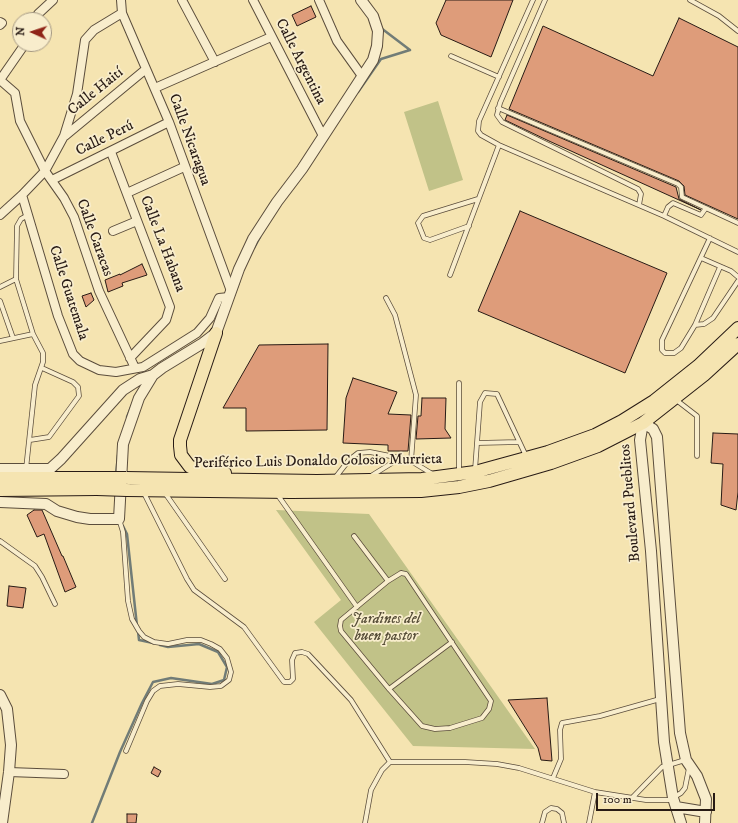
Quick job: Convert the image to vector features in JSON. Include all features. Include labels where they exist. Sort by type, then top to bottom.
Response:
[{"type":"main road","name":"Periférico Luis Donaldo Colosio Murrieta","points":[[475,478],[527,458],[595,435],[622,421],[654,401],[698,366],[738,328]]},
{"type":"main road","points":[[216,333],[180,440],[181,455],[188,465],[194,469],[282,480]]},
{"type":"main road","name":"Periférico Luis Donaldo Colosio Murrieta","points":[[130,482],[142,490],[326,492],[439,484],[533,468],[598,446],[643,423],[675,399],[738,344]]},
{"type":"main road","points":[[622,421],[643,423],[654,401]]},
{"type":"main road","name":"Periférico Luis Donaldo Colosio Murrieta","points":[[0,478],[46,484]]},
{"type":"main road","name":"Periférico Luis Donaldo Colosio Murrieta","points":[[0,490],[46,484],[130,482],[156,479],[364,480],[439,484]]},
{"type":"street","points":[[40,12],[53,0]]},
{"type":"street","name":"Calle Nicaragua","points":[[120,0],[122,13],[169,122],[230,294]]},
{"type":"street","points":[[182,0],[216,62]]},
{"type":"street","name":"Calle Argentina","points":[[253,0],[323,136]]},
{"type":"street","points":[[319,0],[337,41],[362,76]]},
{"type":"street","points":[[0,469],[50,469],[56,465],[123,390],[140,379],[153,375],[216,333],[230,294],[253,239],[373,60],[378,39],[373,16],[360,0]]},
{"type":"street","points":[[0,214],[22,195],[45,170],[64,136],[77,94],[85,40],[94,30],[122,13]]},
{"type":"street","points":[[155,88],[272,37]]},
{"type":"street","points":[[0,80],[19,52]]},
{"type":"street","name":"Calle Haití","points":[[64,136],[146,69]]},
{"type":"street","name":"Calle Caracas","points":[[0,80],[16,93],[20,121],[45,170],[74,216],[99,291],[135,368]]},
{"type":"street","name":"Calle Perú","points":[[52,180],[169,122]]},
{"type":"street","name":"Calle La Habana","points":[[111,152],[170,307],[166,320],[130,358]]},
{"type":"street","points":[[127,193],[184,166]]},
{"type":"street","name":"Calle Guatemala","points":[[22,195],[58,316],[73,354],[80,361],[99,370],[116,372],[143,367],[197,333],[210,318],[220,298],[230,294]]},
{"type":"street","points":[[113,231],[137,221]]},
{"type":"street","points":[[0,502],[46,504],[57,511],[77,518],[119,519],[123,444],[139,398],[153,375]]},
{"type":"street","name":"Boulevard Pueblitos","points":[[681,823],[674,803],[667,765],[660,699],[651,551],[640,440],[643,423],[653,429],[657,437],[680,733],[688,762],[703,789],[706,799],[705,823]]},
{"type":"street","points":[[46,484],[46,504]]},
{"type":"street","points":[[651,551],[658,558],[661,557],[665,551]]},
{"type":"street","points":[[654,592],[657,587],[662,586],[669,590]]},
{"type":"street","points":[[0,695],[7,709],[11,745],[2,823]]},
{"type":"street","points":[[0,715],[9,725]]},
{"type":"street","points":[[9,772],[64,774]]},
{"type":"street","points":[[674,803],[706,812]]},
{"type":"lane","points":[[533,0],[478,126],[481,135],[499,145],[664,216],[738,252]]},
{"type":"lane","points":[[545,0],[498,108],[497,115],[502,122],[638,189],[641,194],[639,205]]},
{"type":"lane","points":[[690,0],[719,16],[738,31]]},
{"type":"lane","points":[[451,56],[499,77]]},
{"type":"lane","points":[[498,108],[678,184],[682,197],[738,223]]},
{"type":"lane","points":[[450,275],[499,145]]},
{"type":"lane","points":[[469,226],[430,240],[424,238],[418,223],[423,216],[478,200]]},
{"type":"lane","points":[[664,216],[668,207],[673,204],[701,215],[706,208]]},
{"type":"lane","points":[[26,470],[35,385],[42,368],[43,353],[33,334],[16,279],[17,226],[21,219],[29,215]]},
{"type":"lane","points":[[710,238],[662,340],[662,350],[670,354],[681,348],[695,325],[720,267]]},
{"type":"lane","points":[[701,258],[736,274],[738,277]]},
{"type":"lane","points":[[0,287],[16,279]]},
{"type":"lane","points":[[695,325],[704,324],[713,318],[738,282]]},
{"type":"lane","points":[[386,298],[395,315],[416,395],[411,461]]},
{"type":"lane","points":[[0,301],[13,338]]},
{"type":"lane","points":[[0,341],[33,334]]},
{"type":"lane","points":[[30,440],[49,437],[79,396],[78,387],[73,382],[42,368]]},
{"type":"lane","points":[[459,383],[459,481]]},
{"type":"lane","points":[[475,478],[480,402],[485,393],[490,392],[497,394],[500,398],[519,442],[533,468]]},
{"type":"lane","points":[[664,392],[697,416],[697,456]]},
{"type":"lane","points":[[477,443],[519,442]]},
{"type":"lane","points":[[326,492],[349,460],[358,453],[370,452],[411,461],[439,484]]},
{"type":"lane","points":[[364,480],[400,458]]},
{"type":"lane","points":[[156,479],[225,579]]},
{"type":"lane","points":[[142,490],[186,579],[194,590],[244,627],[284,682],[290,682],[293,679],[292,660],[295,653],[302,652],[308,654],[351,700],[390,762]]},
{"type":"lane","points":[[275,492],[357,607]]},
{"type":"lane","points":[[119,519],[124,538],[128,601],[132,619],[138,630],[144,637],[154,642],[168,644],[187,640],[201,640],[211,644],[220,649],[227,658],[231,672],[229,680],[221,686],[210,687],[178,684],[160,686],[153,691],[147,700],[126,751]]},
{"type":"lane","points":[[354,536],[388,581]]},
{"type":"lane","points":[[0,541],[35,566],[42,576],[55,604]]},
{"type":"lane","points":[[399,574],[406,574],[491,701],[489,709],[482,718],[450,728],[430,729],[422,726],[415,720],[340,628],[341,620],[357,607],[388,581],[399,574]]},
{"type":"lane","points":[[389,689],[452,642]]},
{"type":"lane","points":[[553,778],[561,759],[560,730],[562,723],[600,716],[660,699]]},
{"type":"lane","points":[[365,823],[371,790],[382,770],[390,762],[465,762],[497,764],[553,778],[595,792],[674,803],[685,788],[688,762],[667,765],[659,769],[633,797]]},
{"type":"lane","points":[[590,823],[595,792]]},
{"type":"lane","points":[[542,823],[545,812],[551,808],[557,809],[562,813],[564,823]]},
{"type":"green space","points":[[438,101],[463,180],[429,191],[404,112]]},
{"type":"green space","name":"Jardines del buen pastor","points":[[276,510],[369,514],[535,749],[413,746],[314,622],[341,600]]},
{"type":"building","points":[[446,0],[513,0],[491,57],[441,35],[436,23]]},
{"type":"building","points":[[311,6],[316,17],[297,26],[292,15]]},
{"type":"building","points":[[679,18],[738,47],[738,219],[685,195],[684,186],[679,181],[509,109],[543,26],[653,76]]},
{"type":"building","points":[[507,115],[676,187],[679,199],[701,210],[505,120]]},
{"type":"building","points":[[520,211],[667,273],[625,373],[478,311]]},
{"type":"building","points":[[142,264],[147,275],[122,283],[123,286],[108,292],[105,280],[120,275]]},
{"type":"building","points":[[91,293],[94,300],[86,307],[82,296]]},
{"type":"building","points":[[328,344],[327,430],[246,431],[246,408],[223,408],[259,345]]},
{"type":"building","points":[[353,378],[397,392],[388,414],[411,415],[408,451],[388,451],[388,445],[343,443],[346,398]]},
{"type":"building","points":[[422,398],[446,398],[445,429],[451,438],[416,439],[418,416],[421,416]]},
{"type":"building","points":[[713,433],[738,434],[738,492],[736,510],[721,505],[723,464],[711,463]]},
{"type":"building","points":[[34,510],[42,510],[76,587],[65,592],[44,534],[37,537],[27,515]]},
{"type":"building","points":[[9,586],[26,588],[23,608],[7,606]]},
{"type":"building","points":[[547,698],[552,761],[541,760],[538,748],[508,700]]},
{"type":"building","points":[[154,767],[161,771],[158,777],[151,773]]},
{"type":"building","points":[[127,814],[137,814],[136,823],[127,823]]},
{"type":"waterway","points":[[358,92],[381,59],[410,50],[381,28]]},
{"type":"waterway","points":[[254,248],[260,237]]},
{"type":"waterway","points":[[228,311],[239,282]]},
{"type":"waterway","points":[[127,417],[132,405]]},
{"type":"waterway","points":[[116,475],[118,455]]},
{"type":"waterway","points":[[123,526],[127,534],[137,626]]},
{"type":"waterway","points":[[138,631],[139,640],[153,643]]},
{"type":"waterway","points":[[92,823],[120,752],[153,682],[171,678],[212,684],[224,680],[227,667],[218,652],[199,644],[168,647],[160,645]]}]
